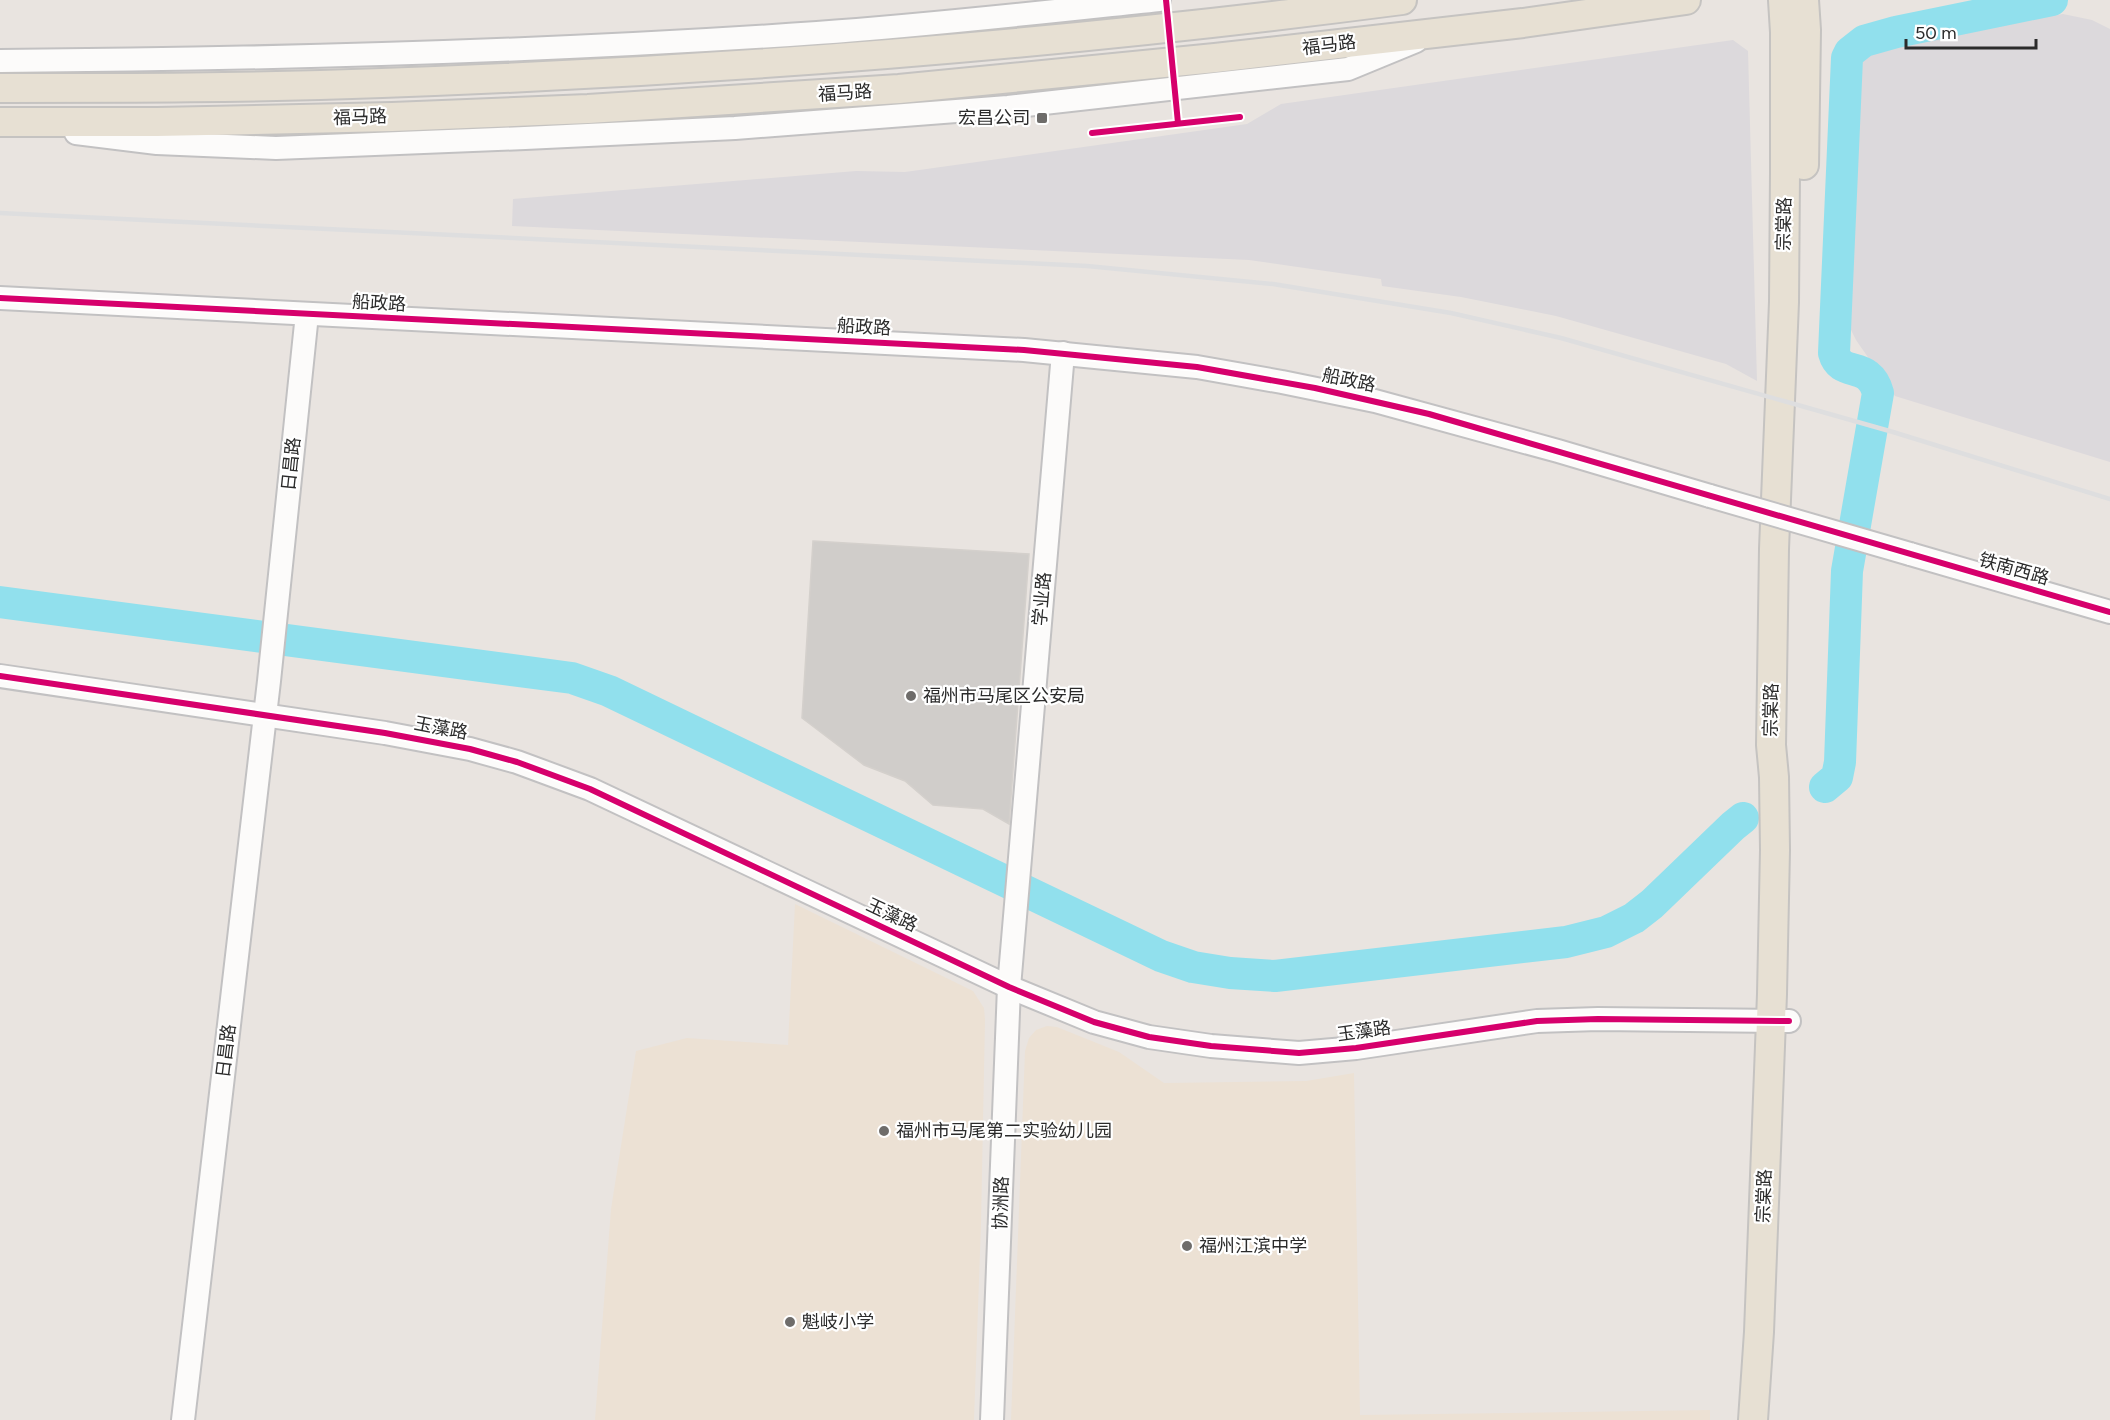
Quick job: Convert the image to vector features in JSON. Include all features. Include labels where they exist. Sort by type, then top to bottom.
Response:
[{"type":"main road","name":"福马路","points":[[0,88],[382,83],[743,65],[899,54],[1135,32],[1402,0]]},
{"type":"main road","name":"福马路","points":[[0,122],[169,122],[392,117],[588,109],[899,89],[1132,67],[1435,33],[1686,0]]},
{"type":"main road","name":"宗棠路","points":[[1753,1420],[1780,1021],[1771,734],[1774,549],[1784,302],[1785,32],[1783,0]]},
{"type":"main road","name":"宗棠路","points":[[1771,1420],[1780,1021],[1788,810],[1785,756],[1794,391],[1805,121],[1804,0]]},
{"type":"street","points":[[0,61],[222,59],[600,46],[829,32],[1160,0]]},
{"type":"street","points":[[0,129],[82,133],[173,144],[276,148],[747,127],[1008,107],[1348,69],[1435,33]]},
{"type":"street","name":"船政路","points":[[0,298],[1024,350],[1197,367],[1375,401],[1558,451],[1910,554]]},
{"type":"street","name":"日昌路","points":[[183,1420],[269,681],[307,314]]},
{"type":"street","name":"学业路","points":[[1014,936],[1064,353]]},
{"type":"street","name":"铁南西路","points":[[1910,554],[2110,612]]},
{"type":"street","name":"玉藻路","points":[[0,676],[442,743],[494,755],[558,776],[1009,987],[1094,1022],[1128,1032],[1211,1047],[1278,1052],[1356,1048],[1517,1023],[1556,1020],[1780,1021]]},
{"type":"street","name":"协洲路","points":[[992,1420],[1009,987],[1014,936]]},
{"type":"path","points":[[1092,133],[1240,117]]},
{"type":"shaded area","points":[[2063,14],[2092,20],[2110,29],[2110,462],[1895,396],[1856,340],[1848,317],[1853,82],[1858,55],[1954,31]]},
{"type":"shaded area","points":[[1733,40],[1748,51],[1757,381],[1726,364],[1556,316],[1461,297],[1382,286],[1381,279],[1249,260],[512,226],[513,199],[856,171],[905,172],[1247,124],[1281,104]]},
{"type":"shaded area","name":"魁岐小学","points":[[795,904],[973,991],[984,1008],[981,1224],[974,1420],[595,1420],[611,1209],[636,1051],[687,1038],[788,1045]]},
{"type":"shaded area","name":"福州江滨中学","points":[[1047,1026],[1057,1027],[1119,1052],[1164,1083],[1306,1081],[1354,1073],[1360,1415],[1710,1410],[1710,1420],[1011,1420],[1025,1051],[1029,1038],[1036,1030]]},
{"type":"building","name":"福州市马尾区公安局","points":[[813,541],[1029,554],[1009,824],[983,809],[933,805],[905,781],[864,765],[802,718]]},
{"type":"waterway","points":[[1825,787],[1837,777],[1840,762],[1847,571],[1878,393],[1868,376],[1843,365],[1834,353],[1847,58],[1850,52],[1864,41],[1896,32],[2052,0]]},
{"type":"waterway","points":[[0,602],[572,678],[609,691],[1161,956],[1193,967],[1230,973],[1275,976],[1566,942],[1606,932],[1634,918],[1652,904],[1743,818]]},
{"type":"railway","points":[[0,213],[1087,266],[1273,284],[1451,313],[1561,338],[1893,432],[2110,499]]},
{"type":"cycle path","points":[[1166,0],[1178,123]]},
{"type":"cycle path","points":[[1092,133],[1240,117]]},
{"type":"cycle path","points":[[0,298],[1024,350],[1197,367],[1315,388],[1429,414],[2110,612]]},
{"type":"cycle path","points":[[0,676],[385,733],[470,749],[517,762],[590,789],[1009,987],[1094,1022],[1149,1037],[1211,1046],[1299,1053],[1356,1048],[1537,1021],[1598,1019],[1789,1021]]},
{"type":"place","name":"宏昌公司","points":[[1042,118]]},
{"type":"place","name":"福州市马尾区公安局","points":[[911,696]]},
{"type":"place","name":"福州市马尾第二实验幼儿园","points":[[884,1131]]},
{"type":"place","name":"福州江滨中学","points":[[1187,1246]]},
{"type":"place","name":"魁岐小学","points":[[790,1322]]}]
